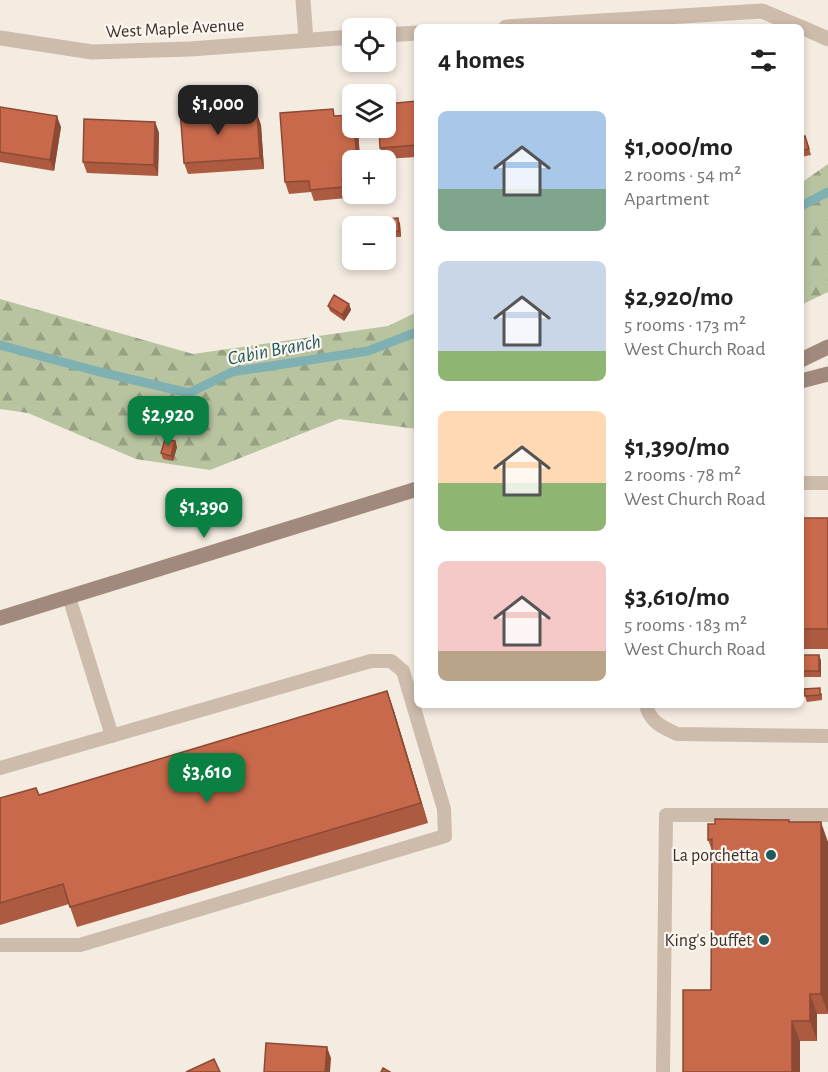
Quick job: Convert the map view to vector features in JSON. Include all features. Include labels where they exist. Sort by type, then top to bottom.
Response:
[{"type":"main road","points":[[804,359],[828,347]]},
{"type":"main road","points":[[804,380],[828,374]]},
{"type":"main road","points":[[0,618],[414,490]]},
{"type":"street","points":[[303,0],[306,40]]},
{"type":"street","points":[[554,24],[762,11],[794,24]]},
{"type":"street","points":[[804,28],[828,39]]},
{"type":"street","points":[[396,34],[414,33]]},
{"type":"street","name":"West Maple Avenue","points":[[0,38],[92,52],[189,49],[342,38]]},
{"type":"lane","points":[[804,483],[828,483]]},
{"type":"lane","points":[[69,597],[112,736]]},
{"type":"lane","points":[[0,768],[371,661],[391,661],[403,671],[444,809],[446,836],[80,945],[0,945]]},
{"type":"lane","points":[[647,708],[648,714],[658,725],[676,734],[828,736]]},
{"type":"lane","points":[[663,1072],[666,815],[828,815]]},
{"type":"green space","points":[[828,164],[828,292],[804,304],[804,181]]},
{"type":"green space","points":[[0,299],[193,354],[388,326],[414,313],[414,429],[339,419],[210,470],[136,459],[28,413],[0,409]]},
{"type":"building","points":[[414,101],[414,145],[380,148],[380,138],[396,138],[396,103]]},
{"type":"building","points":[[223,106],[223,116],[257,114],[260,158],[184,163],[180,110]]},
{"type":"building","points":[[0,107],[57,116],[50,160],[0,152]]},
{"type":"building","points":[[333,109],[334,116],[342,116],[342,138],[355,138],[356,150],[342,150],[342,187],[310,190],[309,181],[285,182],[280,113]]},
{"type":"building","points":[[84,119],[155,122],[154,165],[83,162]]},
{"type":"building","points":[[804,136],[809,149],[804,150]]},
{"type":"building","points":[[396,218],[398,218],[399,231],[396,231]]},
{"type":"building","points":[[334,295],[349,304],[342,315],[328,306]]},
{"type":"building","points":[[165,439],[175,441],[171,456],[161,453]]},
{"type":"building","points":[[804,518],[828,518],[828,629],[804,629]]},
{"type":"building","points":[[804,655],[819,655],[819,671],[804,671]]},
{"type":"building","points":[[820,688],[820,695],[805,696],[804,689]]},
{"type":"building","points":[[387,691],[421,803],[70,907],[63,884],[0,903],[0,798],[36,788],[39,795]]},
{"type":"building","points":[[715,819],[821,822],[821,994],[810,994],[810,1021],[792,1021],[792,1072],[683,1072],[683,990],[711,990],[712,839],[708,840],[708,824],[715,824]]},
{"type":"building","points":[[266,1043],[327,1047],[325,1072],[264,1072]]},
{"type":"building","points":[[214,1059],[220,1072],[186,1072]]},
{"type":"waterway","name":"Cabin Branch","points":[[804,204],[828,192]]},
{"type":"waterway","name":"Cabin Branch","points":[[0,345],[189,393],[232,372],[368,351],[414,333]]},
{"type":"place","name":"La porchetta","points":[[771,855]]},
{"type":"place","name":"King's buffet","points":[[764,940]]}]
